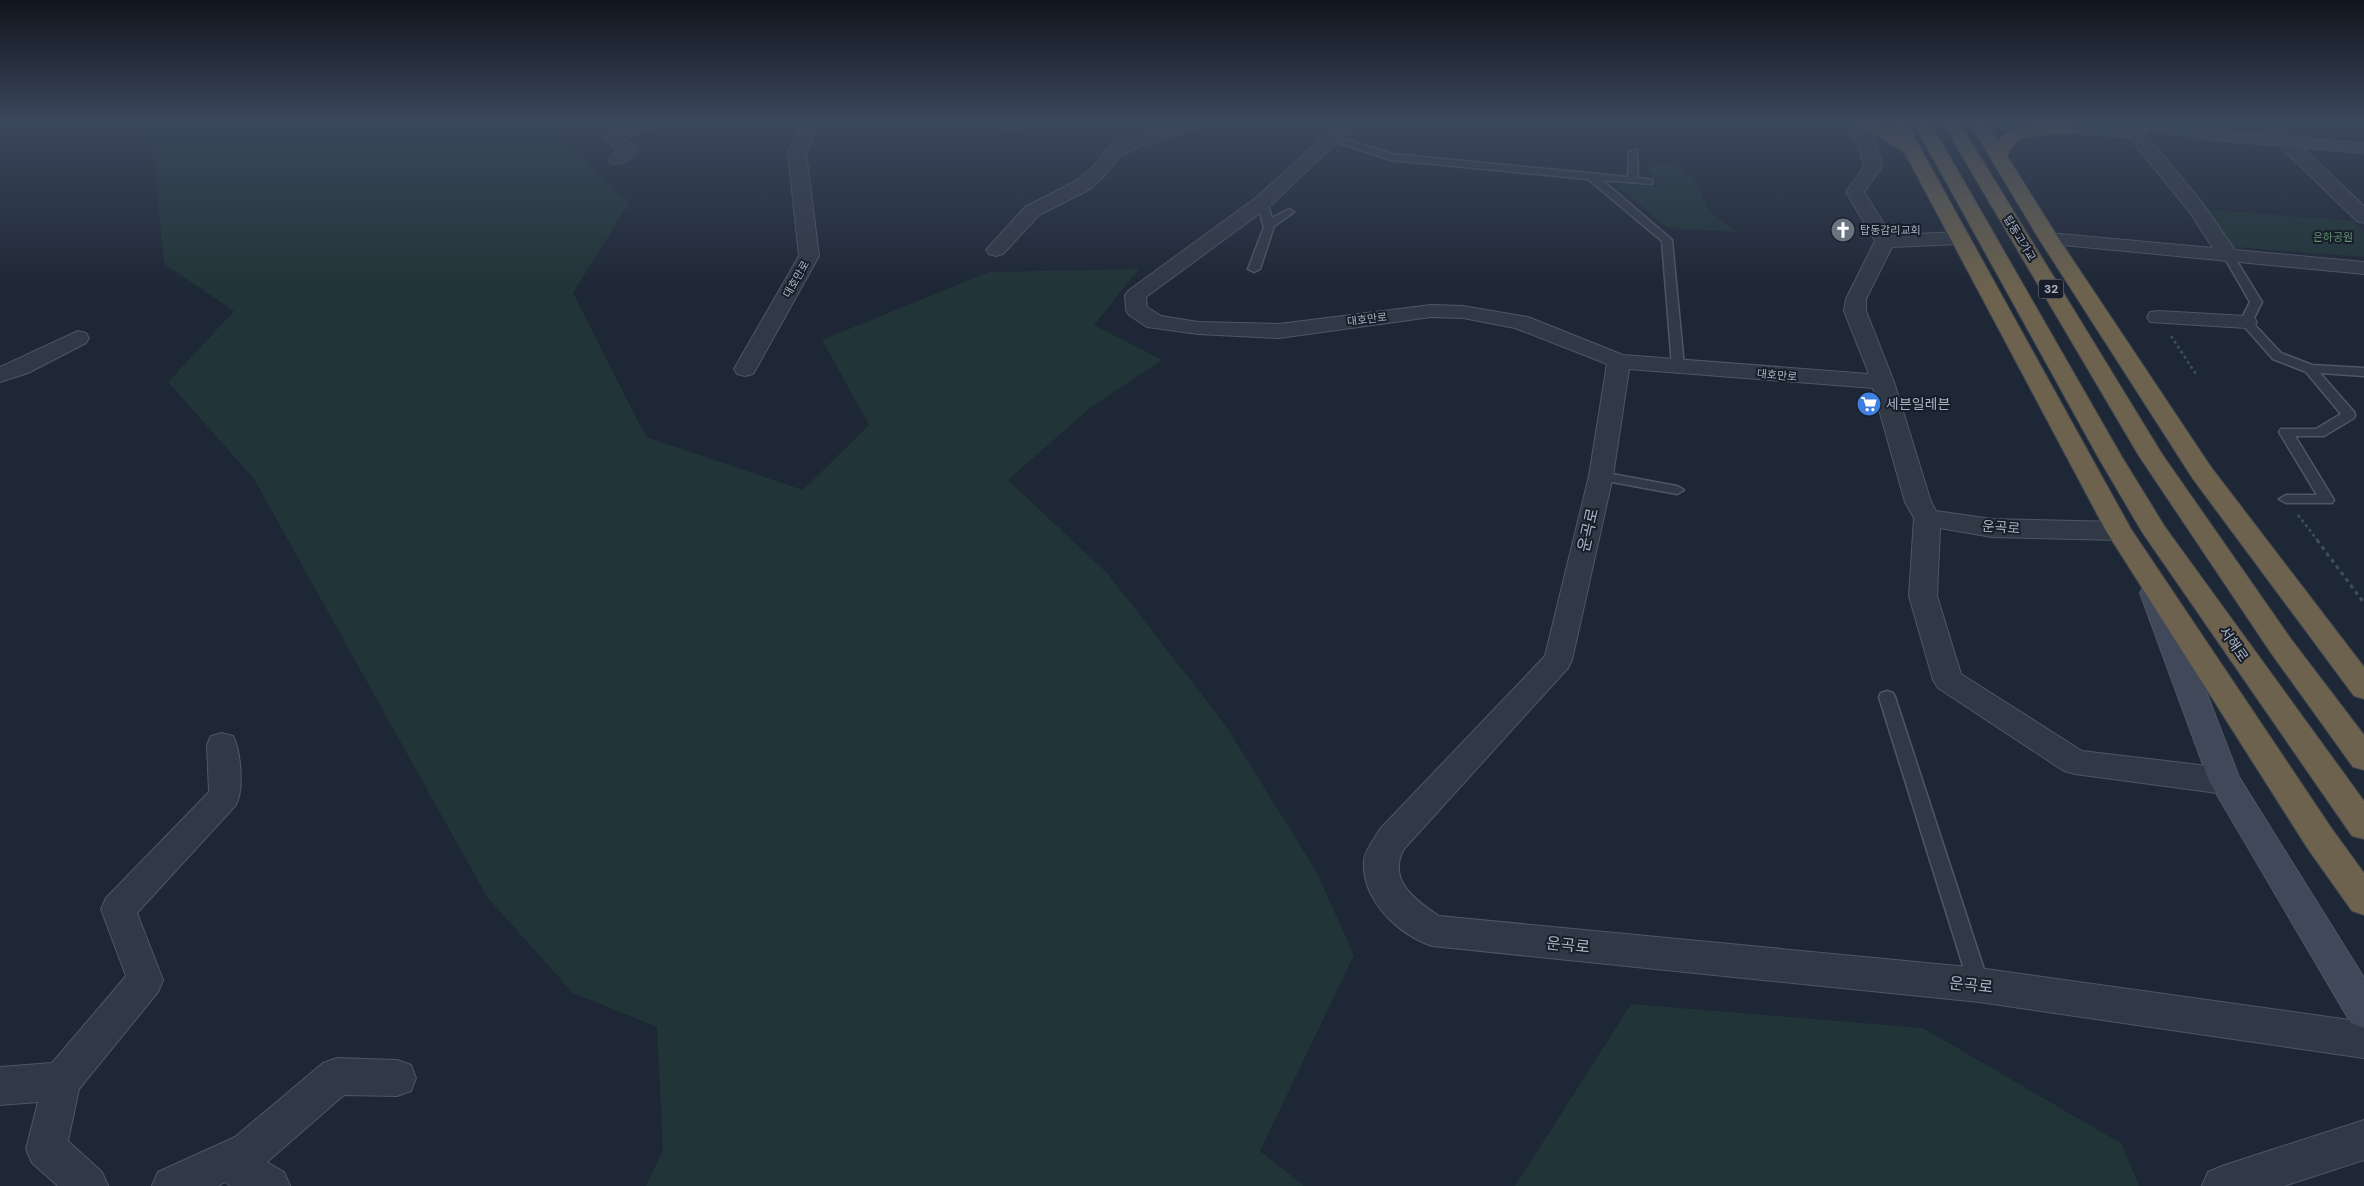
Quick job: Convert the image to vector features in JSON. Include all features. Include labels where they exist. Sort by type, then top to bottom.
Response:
[{"type":"highway","points":[[1928,177],[2118,531],[2320,840],[2364,900]]},
{"type":"highway","name":"서해로","points":[[1952,177],[2110,458],[2155,532],[2364,826]]},
{"type":"highway","name":"탑동고가교","points":[[1983,177],[2152,456],[2281,646],[2364,758]]},
{"type":"highway","points":[[2011,177],[2202,473],[2364,688]]},
{"type":"main road","points":[[2146,572],[2225,781],[2364,1011]]},
{"type":"street","name":"대호만로","points":[[745,369],[809,256],[800,177]]},
{"type":"street","points":[[996,250],[1032,211],[1083,185],[1092,177]]},
{"type":"street","name":"대호만로","points":[[1289,177],[1262,202],[1135,295],[1137,310],[1156,322],[1198,328],[1279,330],[1431,311],[1463,312],[1520,322],[1619,361],[1883,382]]},
{"type":"street","points":[[1866,177],[1855,192],[1884,241]]},
{"type":"street","points":[[2171,177],[2196,208],[2228,255]]},
{"type":"street","points":[[2323,177],[2364,217]]},
{"type":"street","points":[[1884,241],[1960,238]]},
{"type":"street","points":[[2049,239],[2364,268]]},
{"type":"street","points":[[1884,241],[1856,300],[1855,311],[1883,382],[1918,502],[1927,518],[1923,596],[1948,680],[2076,762],[2225,781]]},
{"type":"street","points":[[2158,317],[2246,322]]},
{"type":"street","points":[[0,375],[20,368],[78,338]]},
{"type":"street","name":"운곡로","points":[[1619,361],[1601,476],[1558,660],[1392,838],[1380,860],[1384,884],[1402,910],[1432,931],[1979,985],[2364,1040]]},
{"type":"street","name":"운곡로","points":[[1927,518],[1992,528],[2118,531]]},
{"type":"street","points":[[88,1186],[46,1149],[62,1081],[145,980],[118,909],[225,796],[222,745]]},
{"type":"street","points":[[172,1186],[249,1151],[338,1076],[397,1078]]},
{"type":"street","points":[[0,1086],[62,1081]]},
{"type":"street","points":[[2222,1186],[2364,1140]]},
{"type":"street","points":[[227,1161],[270,1186]]},
{"type":"lane","points":[[1593,177],[1667,240],[1678,366]]},
{"type":"lane","points":[[1605,177],[1648,182]]},
{"type":"lane","points":[[1254,269],[1268,224],[1262,202]]},
{"type":"lane","points":[[1268,224],[1289,212]]},
{"type":"lane","points":[[2228,255],[2256,302],[2246,322],[2277,356],[2310,369],[2364,372]]},
{"type":"lane","points":[[2286,499],[2327,500],[2286,432],[2320,433],[2349,415],[2310,369]]},
{"type":"lane","points":[[1601,476],[1676,490]]},
{"type":"lane","points":[[1887,697],[1979,985]]},
{"type":"path","points":[[2158,317],[2196,374]]},
{"type":"path","points":[[2286,499],[2364,603]]},
{"type":"green space","points":[[155,177],[602,177],[629,203],[573,293],[646,437],[803,490],[869,425],[822,340],[989,272],[1139,269],[1094,325],[1162,360],[1090,408],[1008,480],[1108,574],[1226,726],[1316,871],[1354,955],[1260,1151],[1304,1186],[646,1186],[663,1150],[657,1027],[573,993],[487,897],[254,479],[168,382],[234,311],[164,264]]},
{"type":"green space","points":[[1652,177],[1690,177],[1695,181],[1710,212],[1737,232],[1668,228],[1615,184],[1657,187]]},
{"type":"green space","name":"은하공원","points":[[2203,209],[2353,221],[2364,232],[2364,257],[2233,247]]},
{"type":"green space","points":[[1631,1004],[1923,1028],[2122,1144],[2139,1186],[1515,1186]]},
{"type":"place","name":"탑동감리교회","points":[[1843,230]]},
{"type":"place","name":"세븐일레븐","points":[[1869,404]]}]
